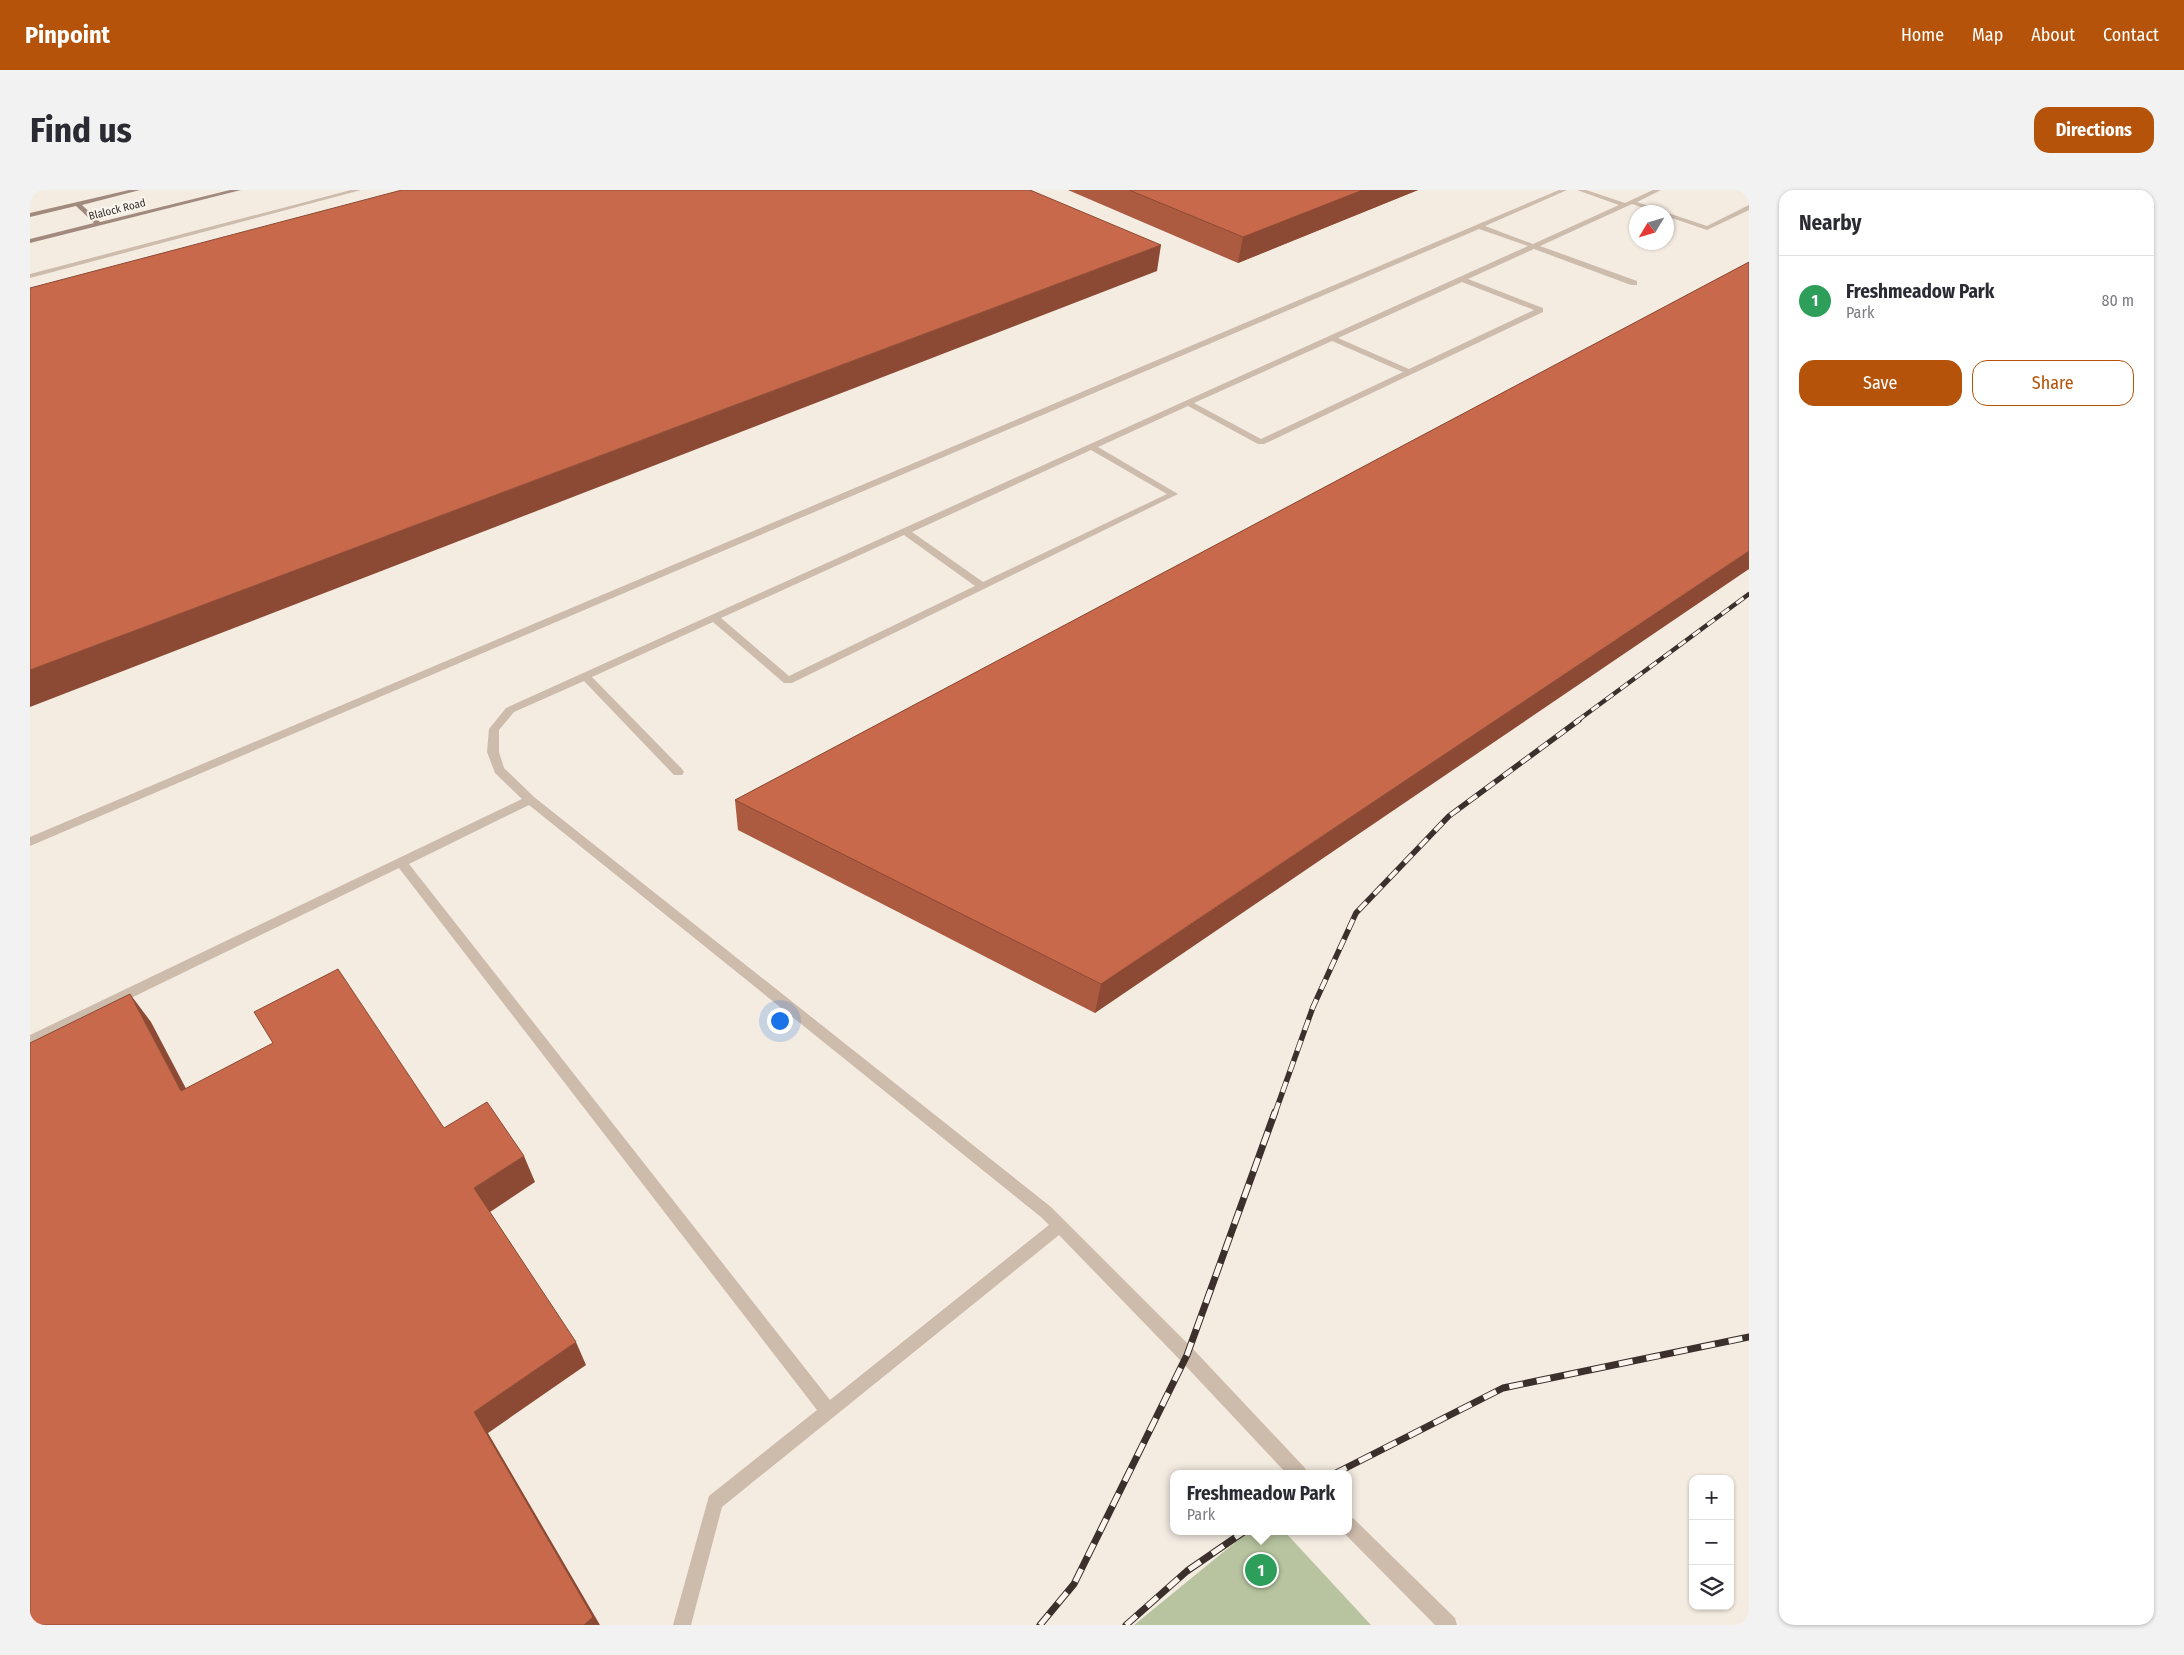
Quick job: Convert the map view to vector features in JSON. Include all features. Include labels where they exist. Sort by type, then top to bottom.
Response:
[{"type":"main road","name":"Blalock Road","points":[[30,215],[137,190]]},
{"type":"main road","name":"Blalock Road","points":[[30,241],[238,190]]},
{"type":"main road","points":[[77,204],[98,224]]},
{"type":"lane","points":[[30,276],[358,190]]},
{"type":"lane","points":[[30,842],[1564,190]]},
{"type":"lane","points":[[1580,190],[1632,205]]},
{"type":"lane","points":[[1295,1470],[1187,1355],[1038,1205],[530,800],[499,770],[493,752],[494,729],[510,710],[1658,190]]},
{"type":"lane","points":[[1674,217],[1707,228],[1749,207]]},
{"type":"lane","points":[[1478,226],[1634,283]]},
{"type":"lane","points":[[1188,403],[1261,442],[1540,310],[1462,279]]},
{"type":"lane","points":[[1332,338],[1409,372]]},
{"type":"lane","points":[[714,618],[788,681],[1174,494],[1092,447]]},
{"type":"lane","points":[[905,531],[982,586]]},
{"type":"lane","points":[[584,676],[678,772]]},
{"type":"lane","points":[[30,1042],[530,800]]},
{"type":"lane","points":[[401,862],[828,1411]]},
{"type":"lane","points":[[682,1625],[715,1502],[1059,1226]]},
{"type":"lane","points":[[1352,1529],[1448,1625]]},
{"type":"green space","points":[[1244,1535],[1288,1535],[1371,1625],[1134,1625]]},
{"type":"building","points":[[402,190],[1030,190],[1161,245],[30,670],[30,288]]},
{"type":"building","points":[[1129,190],[1363,190],[1243,237]]},
{"type":"building","points":[[1749,262],[1749,551],[1101,984],[735,800]]},
{"type":"building","points":[[338,969],[444,1128],[487,1102],[524,1156],[474,1188],[576,1342],[474,1412],[593,1617],[584,1625],[30,1625],[30,1043],[130,994],[181,1091],[273,1043],[254,1012]]},
{"type":"railway","points":[[1577,721],[1749,594]]},
{"type":"railway","points":[[1275,1113],[1313,1007],[1356,913],[1449,816],[1579,720]]},
{"type":"railway","points":[[1040,1625],[1074,1584],[1187,1355],[1275,1112]]},
{"type":"railway","points":[[1342,1470],[1503,1388],[1749,1337]]},
{"type":"railway","points":[[1126,1625],[1187,1571],[1239,1535]]},
{"type":"place","name":"Freshmeadow Park","points":[[1261,1570]]}]
